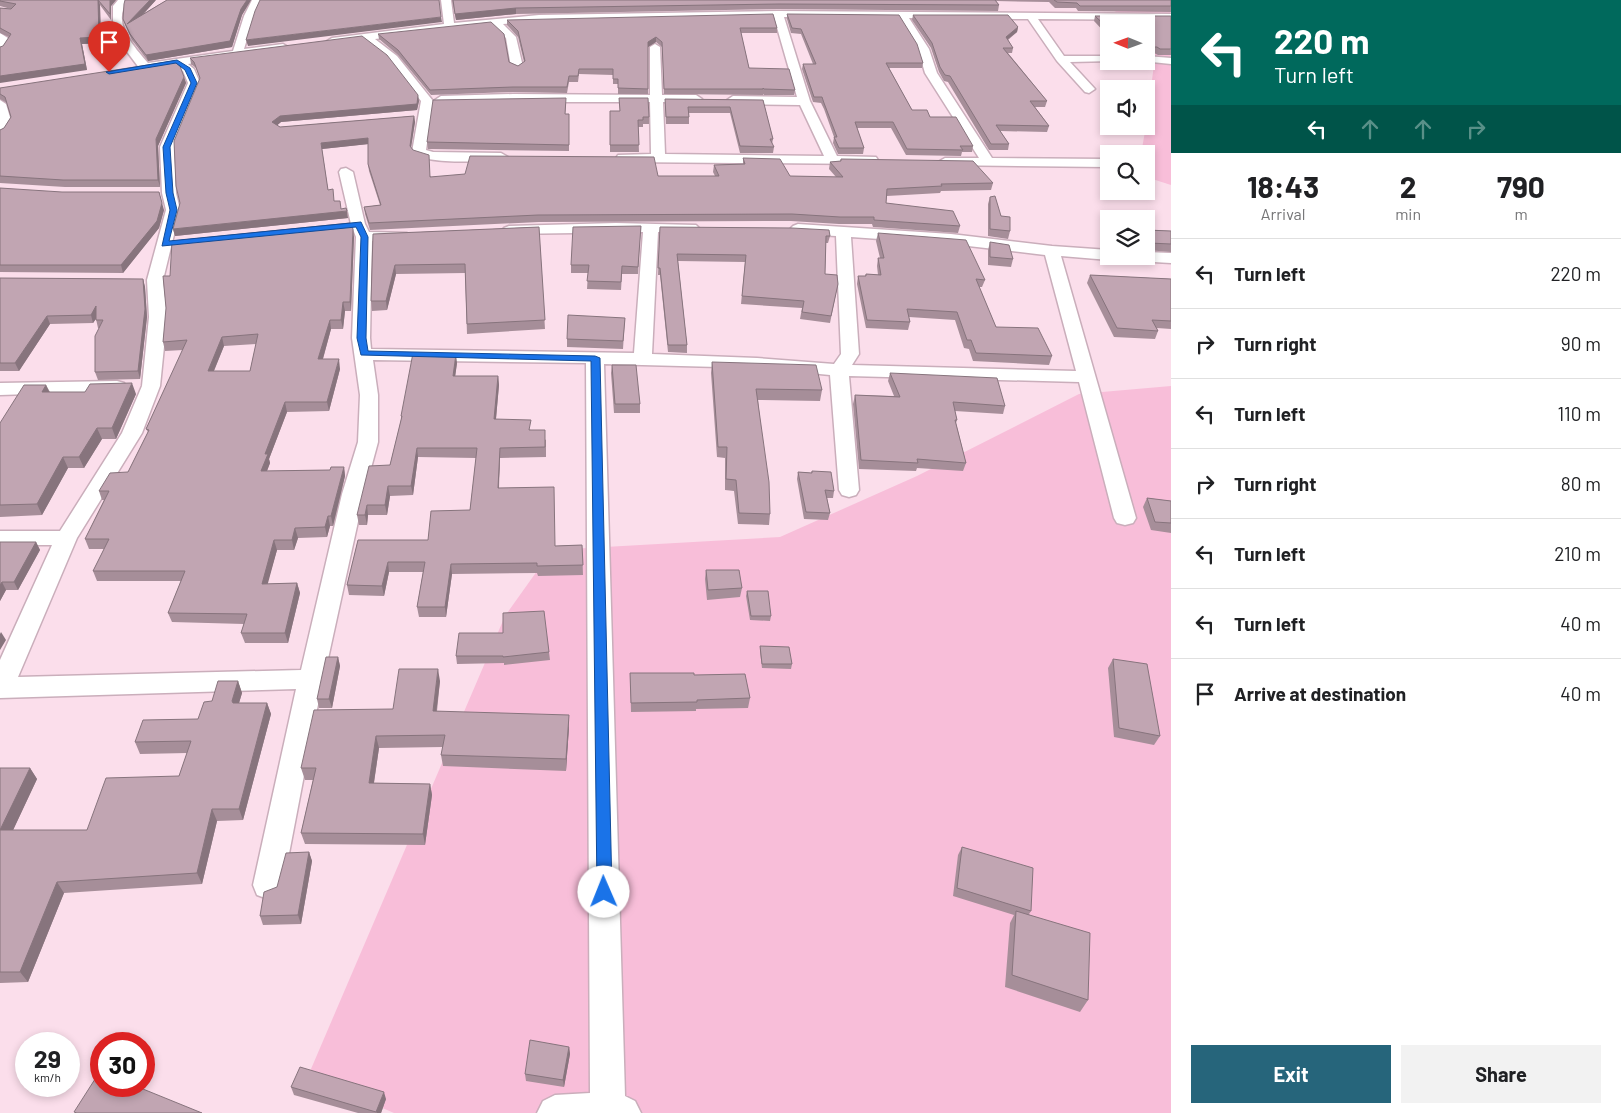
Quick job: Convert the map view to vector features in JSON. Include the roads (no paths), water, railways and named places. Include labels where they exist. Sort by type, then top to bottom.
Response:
[{"type":"street","points":[[122,0],[118,6],[118,33],[140,68],[295,45]]},
{"type":"street","points":[[238,52],[248,16],[257,0]]},
{"type":"street","points":[[446,0],[448,26]]},
{"type":"street","points":[[1038,5],[1048,16]]},
{"type":"street","points":[[778,14],[804,101],[832,159]]},
{"type":"street","points":[[324,42],[494,21],[656,15],[901,14],[1171,17]]},
{"type":"street","points":[[901,14],[929,60],[931,73],[988,162]]},
{"type":"street","points":[[1030,15],[1088,89]]},
{"type":"street","points":[[494,21],[511,37],[517,68]]},
{"type":"street","points":[[0,36],[6,40],[0,49]]},
{"type":"street","points":[[366,38],[393,58],[427,101],[419,152],[432,156],[510,157]]},
{"type":"street","points":[[655,47],[658,158]]},
{"type":"street","points":[[1062,58],[1100,59]]},
{"type":"street","points":[[1155,60],[1171,61]]},
{"type":"street","points":[[177,61],[188,69],[194,83],[166,147],[169,193],[173,210],[155,280],[158,317],[151,386],[132,433],[66,538],[0,687],[312,679]]},
{"type":"street","points":[[427,101],[512,98],[657,98],[804,101]]},
{"type":"street","points":[[0,104],[6,124],[0,130]]},
{"type":"street","points":[[411,117],[426,115]]},
{"type":"street","points":[[609,158],[881,160]]},
{"type":"street","points":[[930,161],[1100,163]]},
{"type":"street","points":[[268,885],[301,723],[353,494],[368,442],[368,395],[361,338],[354,229],[346,172]]},
{"type":"street","points":[[150,193],[169,193]]},
{"type":"street","points":[[490,232],[651,227],[707,228]]},
{"type":"street","points":[[643,359],[651,227]]},
{"type":"street","points":[[782,228],[951,239],[1052,251],[1100,254]]},
{"type":"street","points":[[354,229],[413,235]]},
{"type":"street","points":[[843,232],[850,354],[839,370],[848,490]]},
{"type":"street","points":[[164,244],[184,242]]},
{"type":"street","points":[[1052,251],[1125,518]]},
{"type":"street","points":[[1155,257],[1171,258]]},
{"type":"street","points":[[136,280],[155,280]]},
{"type":"street","points":[[364,354],[643,359],[757,363],[839,370],[1087,377]]},
{"type":"street","points":[[555,1113],[615,1111],[595,358]]},
{"type":"street","points":[[0,389],[151,386]]},
{"type":"street","points":[[0,538],[66,538]]}]
